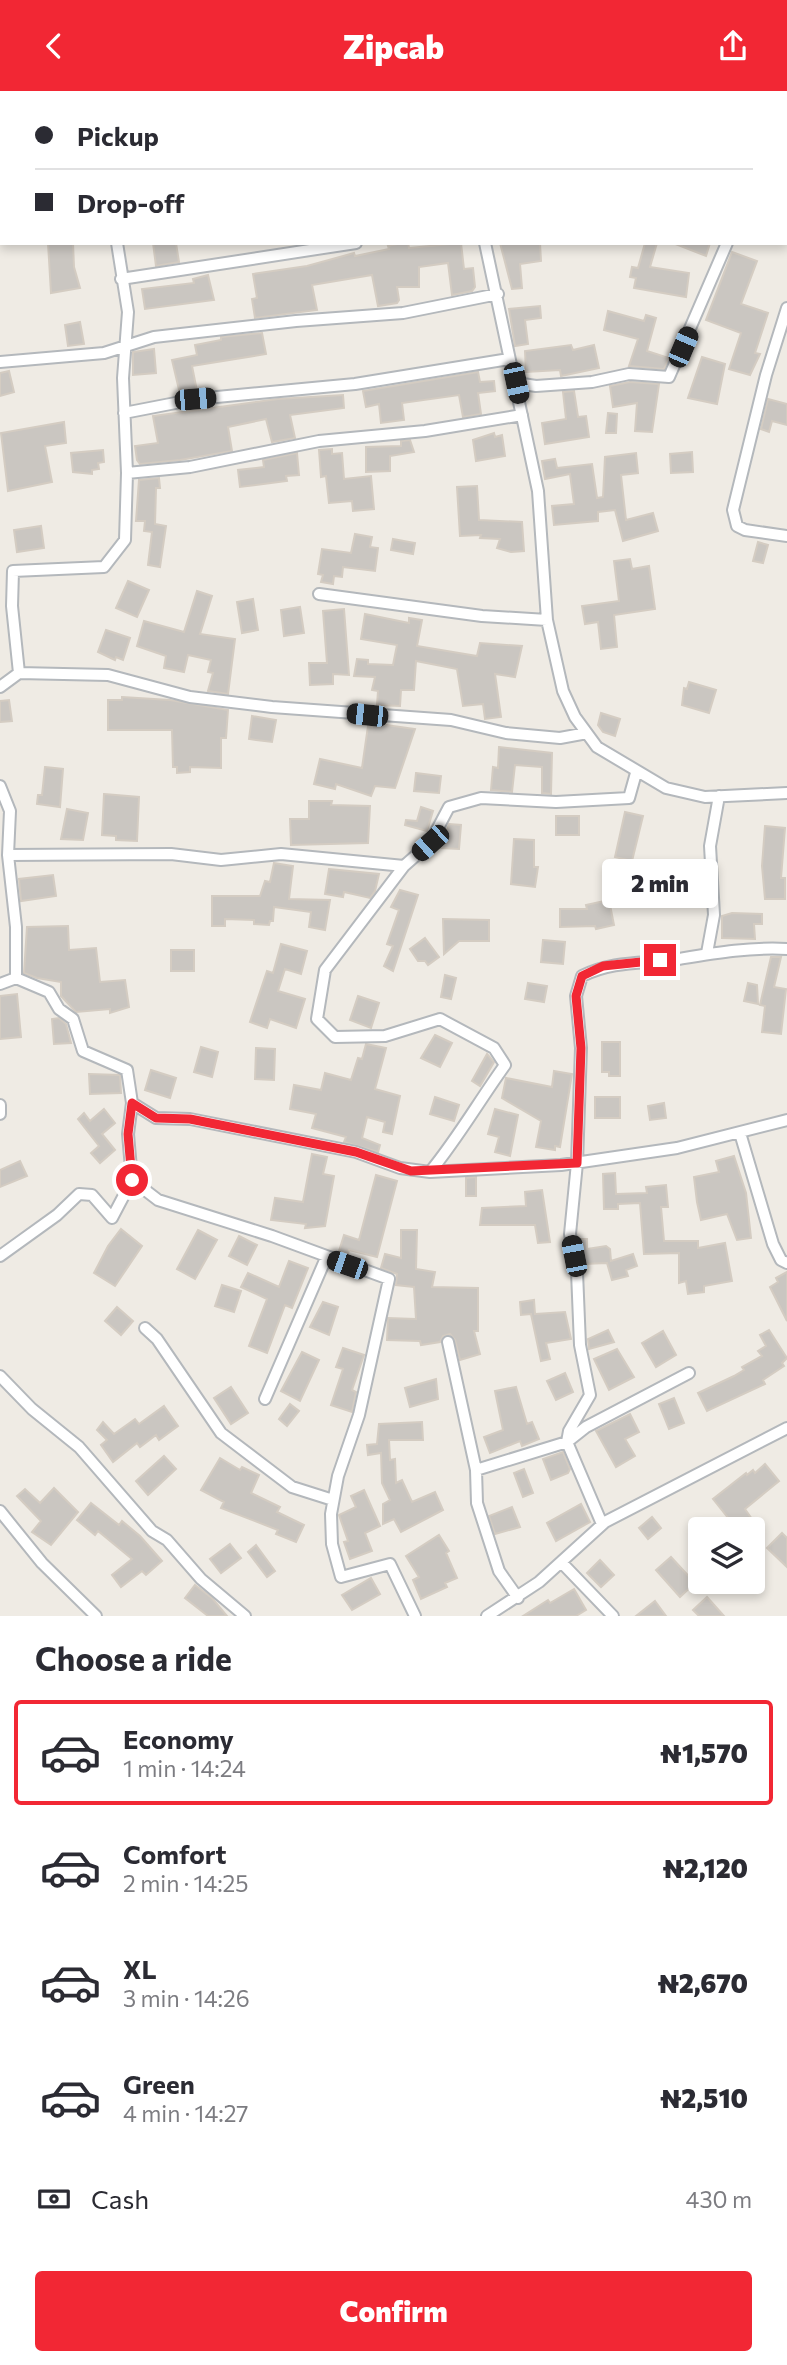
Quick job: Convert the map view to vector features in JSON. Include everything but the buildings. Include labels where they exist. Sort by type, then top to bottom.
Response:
[{"type":"street","points":[[19,673],[12,606],[13,571],[104,567],[125,540],[127,473],[124,412],[128,312],[117,245]]},
{"type":"street","points":[[121,279],[296,249],[336,245]]},
{"type":"street","points":[[486,245],[538,491],[547,620],[563,691],[597,747],[636,773],[666,788],[705,797],[787,793]]},
{"type":"street","points":[[516,383],[536,386],[592,382],[629,374],[669,377],[726,245]]},
{"type":"street","points":[[0,362],[96,354],[167,335],[296,320],[403,313],[498,294]]},
{"type":"street","points":[[787,308],[766,375],[733,510],[737,526],[745,530],[787,536]]},
{"type":"street","points":[[124,412],[195,399],[355,384],[509,359]]},
{"type":"street","points":[[127,473],[190,467],[319,441],[425,431],[522,415]]},
{"type":"street","points":[[319,594],[482,616],[547,620]]},
{"type":"street","points":[[0,687],[19,673],[108,675],[190,697],[393,718],[452,720],[506,733],[560,738],[587,733]]},
{"type":"street","points":[[430,1172],[462,1133],[505,1065],[495,1048],[440,1019],[385,1036],[335,1037],[317,1019],[325,970],[404,866],[430,843],[449,807],[481,798],[556,802],[629,798],[636,773]]},
{"type":"street","points":[[0,786],[10,811],[8,855],[16,927],[16,978]]},
{"type":"street","points":[[707,953],[715,915],[710,846],[719,796]]},
{"type":"street","points":[[8,855],[171,854],[221,860],[281,854],[404,866]]},
{"type":"street","points":[[602,1524],[567,1442],[569,1431],[590,1395],[580,1345],[577,1272],[570,1234],[577,1163],[581,1048],[576,996],[582,976],[603,966],[676,959],[707,953],[787,949]]},
{"type":"street","points":[[0,984],[16,978],[49,992],[60,1009],[73,1019],[83,1051],[127,1070],[132,1103],[128,1134],[132,1180],[112,1218],[92,1195],[79,1194],[57,1215],[0,1256]]},
{"type":"street","points":[[132,1103],[156,1118],[190,1119],[356,1152],[400,1168],[430,1172],[577,1163],[677,1148],[787,1120]]},
{"type":"street","points":[[0,1105],[0,1114]]},
{"type":"street","points":[[740,1133],[773,1244],[782,1261],[787,1263]]},
{"type":"street","points":[[132,1180],[158,1200],[272,1236],[389,1279],[359,1415],[333,1500],[332,1544],[341,1577],[390,1564],[415,1616]]},
{"type":"street","points":[[265,1399],[326,1258]]},
{"type":"street","points":[[145,1328],[157,1339],[221,1433],[292,1487],[333,1500]]},
{"type":"street","points":[[448,1342],[476,1470],[477,1503],[485,1533],[499,1571],[518,1598]]},
{"type":"street","points":[[476,1470],[567,1442],[586,1427],[689,1373]]},
{"type":"street","points":[[0,1376],[32,1409],[79,1447],[152,1531],[167,1540],[201,1579],[245,1616]]},
{"type":"street","points":[[487,1616],[518,1598],[602,1524],[636,1503],[787,1428]]},
{"type":"street","points":[[0,1511],[42,1563],[96,1616]]},
{"type":"street","points":[[561,1562],[613,1616]]},
{"type":"route","points":[[132,1180],[128,1134],[132,1103],[156,1118],[190,1119],[356,1152],[411,1171],[577,1163],[581,1048],[576,996],[582,976],[603,966],[660,960]]}]
